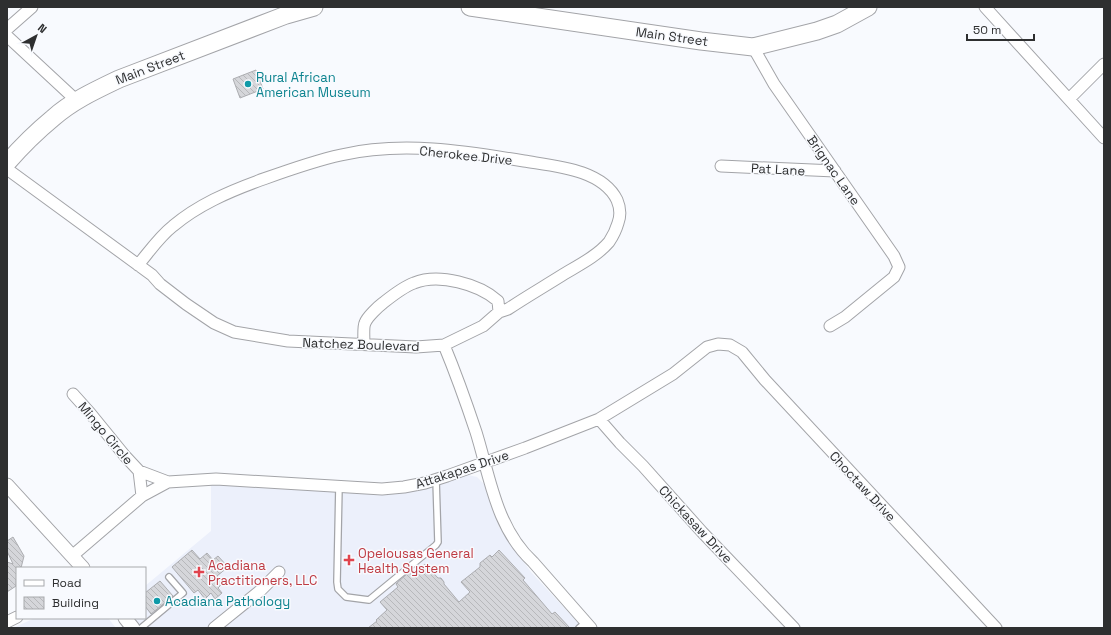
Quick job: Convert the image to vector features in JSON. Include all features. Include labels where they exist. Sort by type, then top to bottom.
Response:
[{"type":"main road","name":"Main Street","points":[[7,163],[20,148],[53,118],[77,101],[119,79],[286,15],[314,7]]},
{"type":"main road","name":"Main Street","points":[[470,7],[567,20],[701,41],[753,47],[817,31],[837,24],[868,7]]},
{"type":"street","points":[[7,29],[32,7]]},
{"type":"street","points":[[985,7],[1104,138]]},
{"type":"street","points":[[7,36],[77,101]]},
{"type":"street","name":"Brignac Lane","points":[[753,47],[774,84],[894,256],[899,267],[894,277],[845,317],[830,326]]},
{"type":"street","points":[[1068,98],[1104,64]]},
{"type":"street","name":"Cherokee Drive","points":[[138,265],[172,227],[189,213],[208,202],[238,189],[301,166],[358,152],[409,149],[446,150],[475,153],[584,173],[604,184],[612,191],[618,201],[620,212],[619,223],[614,233],[601,250],[583,263],[508,309],[500,312],[484,326],[444,345]]},
{"type":"street","name":"Pat Lane","points":[[721,166],[835,171]]},
{"type":"street","name":"Natchez Boulevard","points":[[7,169],[138,265],[186,304],[214,323],[234,332],[288,341],[416,347],[444,345]]},
{"type":"street","points":[[364,344],[364,323],[378,306],[415,282],[437,279],[459,282],[490,293],[498,301],[500,312]]},
{"type":"street","name":"Attakapas Drive","points":[[72,556],[142,496],[168,482],[216,479],[382,489],[404,487],[436,479],[485,462],[599,419],[673,374],[707,347],[718,344],[730,345]]},
{"type":"street","points":[[444,345],[458,378],[485,462],[493,496],[506,527],[525,554],[585,626]]},
{"type":"street","name":"Choctaw Drive","points":[[730,345],[742,352],[771,386],[996,628]]},
{"type":"street","name":"Mingo Circle","points":[[73,394],[139,471],[142,496]]},
{"type":"street","name":"Chickasaw Drive","points":[[599,419],[702,532],[794,628]]},
{"type":"street","points":[[139,471],[168,482]]},
{"type":"street","points":[[7,485],[82,567]]},
{"type":"street","points":[[214,628],[261,590],[279,572]]},
{"type":"street","points":[[7,622],[16,618]]},
{"type":"street","points":[[126,619],[133,628]]},
{"type":"lane","points":[[339,486],[338,589],[346,597],[369,600],[438,542],[436,479]]},
{"type":"lane","points":[[141,628],[183,593],[169,577]]},
{"type":"shaded area","name":"Opelousas General Health System","points":[[468,475],[477,477],[484,484],[499,527],[531,572],[583,628],[140,628],[133,619],[146,619],[146,585],[211,531],[211,483],[405,492]]},
{"type":"shaded area","points":[[33,619],[109,619],[116,628],[13,628]]},
{"type":"building","name":"Rural African American Museum","points":[[256,70],[263,89],[240,98],[233,79]]},
{"type":"building","points":[[13,537],[24,556],[21,567],[16,567],[16,586],[7,592],[7,562],[13,564],[7,551],[7,541]]},
{"type":"building","name":"Acadiana Practitioners, LLC","points":[[192,550],[200,559],[207,553],[213,560],[218,556],[228,567],[217,576],[223,583],[218,588],[222,593],[215,599],[211,593],[205,599],[198,590],[194,593],[172,567]]},
{"type":"building","points":[[499,550],[525,578],[523,580],[552,614],[555,612],[570,628],[368,628],[387,610],[380,602],[398,587],[396,584],[409,572],[412,576],[425,564],[438,578],[441,578],[459,602],[470,592],[461,582],[480,567],[480,563],[490,555],[492,557]]},
{"type":"building","name":"Acadiana Pathology","points":[[160,581],[173,596],[151,614],[146,607],[146,592]]},
{"type":"place","name":"Rural African American Museum","points":[[248,84]]},
{"type":"place","name":"Opelousas General Health System","points":[[349,560]]},
{"type":"place","name":"Acadiana Practitioners, LLC","points":[[199,572]]},
{"type":"place","name":"Acadiana Pathology","points":[[157,601]]}]
